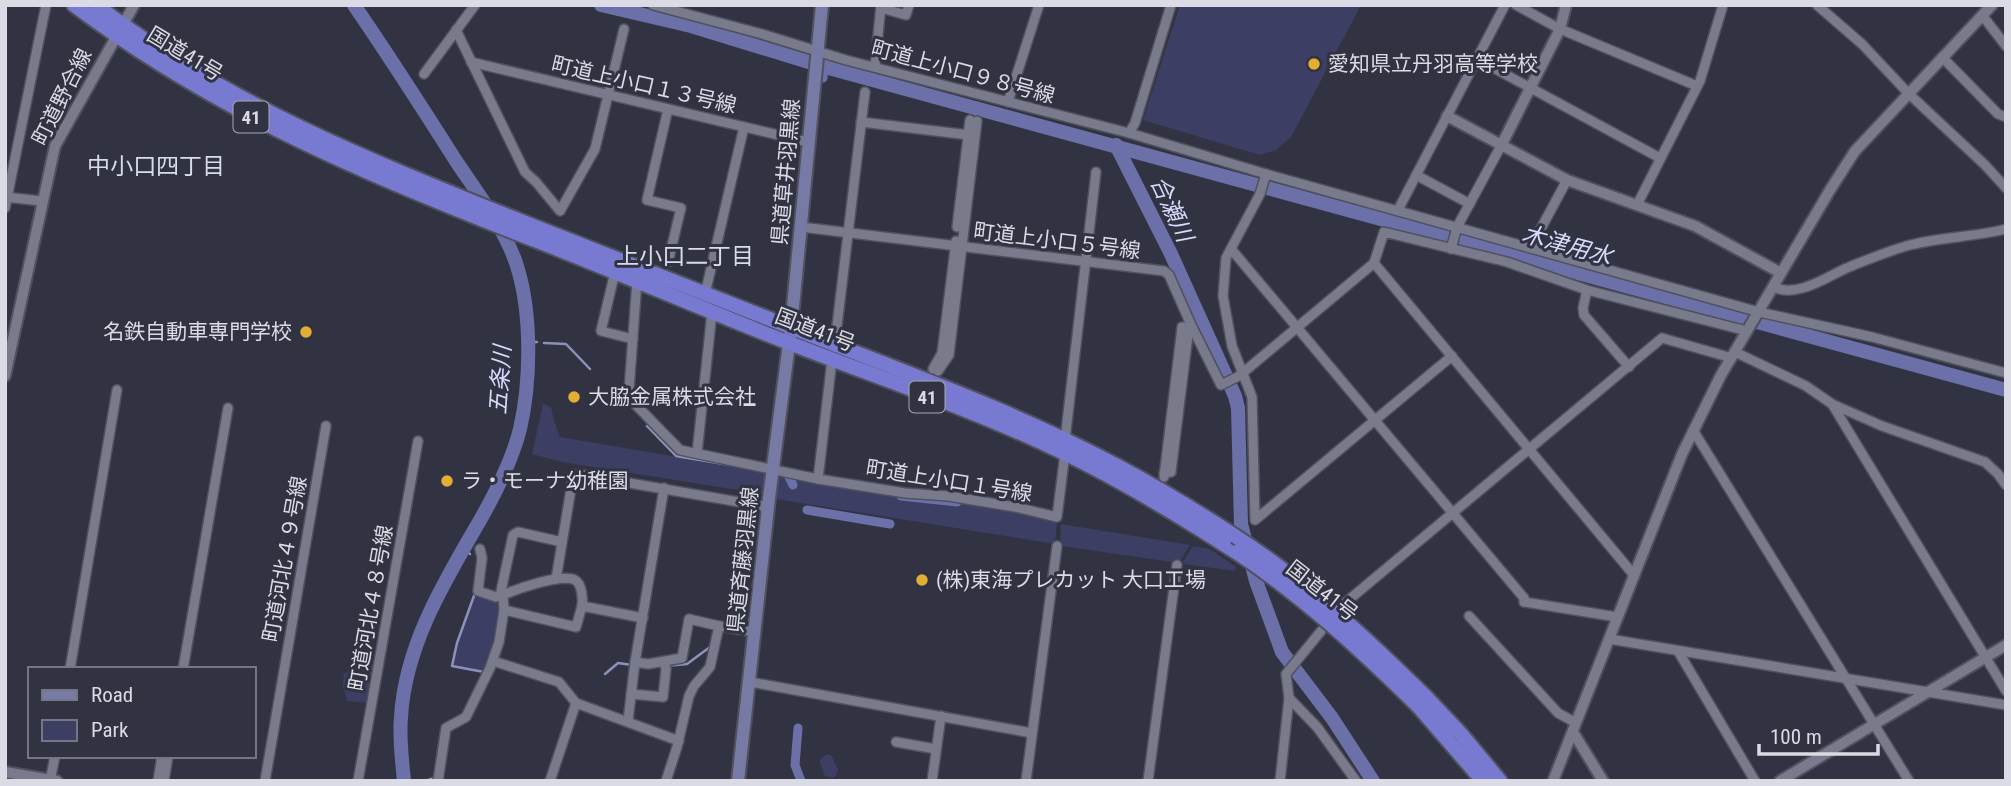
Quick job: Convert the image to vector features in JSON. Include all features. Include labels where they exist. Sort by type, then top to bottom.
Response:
[{"type":"highway","name":"国道41号","points":[[74,5],[264,111],[444,198],[553,241],[705,294],[790,335],[832,360],[1001,426],[1065,447]]},
{"type":"highway","name":"国道41号","points":[[96,5],[119,31]]},
{"type":"highway","name":"国道41号","points":[[553,241],[615,272],[712,312],[790,335],[1006,414],[1065,447],[1166,507],[1243,557],[1300,599],[1461,734],[1500,781]]},
{"type":"highway","name":"国道41号","points":[[1423,702],[1483,781]]},
{"type":"main road","name":"県道草井羽黒線","points":[[790,335],[822,5]]},
{"type":"main road","name":"県道斉藤羽黒線","points":[[738,781],[790,335]]},
{"type":"street","points":[[5,208],[46,5]]},
{"type":"street","name":"町道野合線","points":[[5,376],[52,157],[61,134],[134,5]]},
{"type":"street","points":[[424,74],[475,5]]},
{"type":"street","name":"町道上小口９８号線","points":[[653,5],[846,60],[1129,133],[1265,175],[1759,312],[1872,337],[2006,373]]},
{"type":"street","points":[[875,66],[881,7],[906,15],[909,5]]},
{"type":"street","points":[[1008,102],[1039,5]]},
{"type":"street","points":[[1129,133],[1135,122],[1171,5]]},
{"type":"street","points":[[1398,210],[1506,5]]},
{"type":"street","points":[[1516,5],[1560,29],[1697,86]]},
{"type":"street","points":[[1451,249],[1457,227],[1532,88],[1560,29],[1566,5]]},
{"type":"street","points":[[1637,205],[1697,86],[1723,5]]},
{"type":"street","points":[[1817,5],[1862,44],[1908,93],[2006,188]]},
{"type":"street","points":[[1553,781],[1693,430],[1733,355],[1849,159],[1866,137],[1992,5]]},
{"type":"street","points":[[1982,15],[2006,46]]},
{"type":"street","points":[[456,30],[525,173],[539,184],[560,211],[594,149],[624,29]]},
{"type":"street","points":[[1942,57],[1998,114],[2006,117]]},
{"type":"street","points":[[1477,59],[1660,158]]},
{"type":"street","name":"町道上小口１３号線","points":[[471,62],[808,142]]},
{"type":"street","points":[[836,334],[865,92]]},
{"type":"street","points":[[668,109],[647,200],[681,208],[668,262]]},
{"type":"street","points":[[1447,116],[1567,180],[1695,226],[1781,274]]},
{"type":"street","points":[[936,370],[942,353],[958,247],[974,120],[969,135],[958,247]]},
{"type":"street","points":[[861,122],[969,135]]},
{"type":"street","points":[[705,294],[744,127]]},
{"type":"street","points":[[1065,447],[1096,173]]},
{"type":"street","points":[[1265,175],[1261,192],[1226,258],[1223,296],[1240,376],[1252,397],[1255,520],[1452,356]]},
{"type":"street","points":[[1416,175],[1470,204]]},
{"type":"street","points":[[1531,247],[1567,180]]},
{"type":"street","points":[[7,197],[42,201]]},
{"type":"street","name":"町道上小口５号線","points":[[801,227],[1165,272],[1169,275],[1191,327],[1221,385],[1240,376],[1374,263]]},
{"type":"street","points":[[1773,287],[1782,290],[1798,289],[1850,266],[1911,245],[2006,229]]},
{"type":"street","points":[[1633,575],[1374,263],[1384,232],[1507,262],[1587,290],[1748,330]]},
{"type":"street","points":[[1232,250],[1524,597],[1524,602],[1617,617]]},
{"type":"street","points":[[615,272],[601,331],[633,339]]},
{"type":"street","name":"町道上小口１号線","points":[[637,281],[629,390],[632,401],[680,450],[818,479],[905,494],[948,496],[994,503],[1057,517],[1065,447]]},
{"type":"street","points":[[1587,290],[1584,315],[1629,367]]},
{"type":"street","points":[[697,453],[712,312]]},
{"type":"street","points":[[1164,475],[1171,472],[1191,327]]},
{"type":"street","points":[[1345,603],[1662,338],[1733,355],[1806,386],[1832,404],[1882,426],[1985,462],[2006,485]]},
{"type":"street","points":[[818,479],[832,360]]},
{"type":"street","points":[[69,667],[117,390]]},
{"type":"street","points":[[1832,404],[2006,691]]},
{"type":"street","points":[[183,667],[228,408]]},
{"type":"street","name":"町道河北４９号線","points":[[265,781],[326,426]]},
{"type":"street","points":[[1693,430],[1909,781]]},
{"type":"street","name":"町道河北４８号線","points":[[358,781],[418,441]]},
{"type":"street","points":[[177,667],[214,461],[219,462]]},
{"type":"street","points":[[555,579],[573,477],[579,473],[768,507]]},
{"type":"street","points":[[628,721],[664,488]]},
{"type":"street","points":[[438,781],[446,728],[466,717],[493,661],[499,642],[504,610],[501,591],[513,535],[518,532],[562,542]]},
{"type":"street","points":[[1026,781],[1057,546]]},
{"type":"street","points":[[480,549],[482,558],[478,592],[496,597],[561,578],[576,580],[583,601],[576,628],[504,610]]},
{"type":"street","points":[[1148,781],[1177,565]]},
{"type":"street","points":[[582,607],[643,618]]},
{"type":"street","points":[[1469,616],[1574,727],[1603,781]]},
{"type":"street","points":[[635,662],[664,662],[682,658],[689,619],[755,632]]},
{"type":"street","points":[[666,781],[692,691],[710,667],[719,626]]},
{"type":"street","points":[[1280,781],[1289,698],[1286,674],[1321,631]]},
{"type":"street","points":[[1609,639],[2006,705]]},
{"type":"street","points":[[1780,781],[2006,645]]},
{"type":"street","points":[[1678,650],[1755,781]]},
{"type":"street","points":[[493,661],[559,682],[576,704],[679,740]]},
{"type":"street","points":[[631,694],[663,697],[666,669],[664,662]]},
{"type":"street","points":[[750,682],[1032,733]]},
{"type":"street","points":[[1289,698],[1317,727],[1356,781]]},
{"type":"street","points":[[550,781],[576,704]]},
{"type":"street","points":[[932,781],[941,716]]},
{"type":"street","points":[[896,742],[936,749]]},
{"type":"street","points":[[5,772],[53,780],[55,758]]},
{"type":"street","points":[[158,781],[162,758]]},
{"type":"street","points":[[164,781],[168,758]]},
{"type":"green space","points":[[1180,5],[1361,5],[1291,137],[1276,150],[1260,155],[1143,120]]},
{"type":"green space","points":[[543,404],[551,407],[560,437],[765,472],[763,494],[562,462],[532,454]]},
{"type":"green space","points":[[779,475],[887,495],[1013,510],[1057,520],[1055,544],[776,499]]},
{"type":"green space","points":[[1061,524],[1190,545],[1179,563],[1062,546]]},
{"type":"green space","points":[[1193,546],[1210,549],[1236,567],[1235,571],[1184,564]]},
{"type":"green space","points":[[475,593],[495,600],[501,607],[497,640],[485,671],[453,665],[457,643]]},
{"type":"green space","points":[[360,663],[373,665],[366,703],[347,701],[343,684],[344,674]]},
{"type":"green space","points":[[827,754],[832,756],[838,770],[832,778],[825,776],[819,760]]},
{"type":"waterway","name":"五条川","points":[[354,5],[506,238],[522,285],[527,326],[528,369],[524,410],[512,453],[491,500],[428,615],[410,665],[400,725],[404,781]]},
{"type":"waterway","name":"木津用水","points":[[601,5],[691,26],[825,67],[2006,390]]},
{"type":"waterway","name":"合瀬川","points":[[823,78],[825,55]]},
{"type":"waterway","points":[[975,118],[977,108]]},
{"type":"waterway","name":"合瀬川","points":[[1116,145],[1171,254],[1235,396],[1238,408],[1241,524],[1256,581],[1282,652],[1332,718],[1373,781]]},
{"type":"waterway","points":[[527,342],[537,342]]},
{"type":"waterway","points":[[544,343],[566,344],[590,369]]},
{"type":"waterway","points":[[647,426],[676,456],[730,465]]},
{"type":"waterway","points":[[789,477],[793,485]]},
{"type":"waterway","points":[[901,496],[957,502]]},
{"type":"waterway","points":[[733,603],[739,578],[740,506]]},
{"type":"waterway","points":[[807,510],[890,524]]},
{"type":"waterway","points":[[463,549],[470,554]]},
{"type":"waterway","points":[[475,593],[457,643],[452,666],[484,672]]},
{"type":"waterway","points":[[653,667],[687,664],[710,647]]},
{"type":"waterway","points":[[605,674],[618,663],[632,665]]},
{"type":"waterway","points":[[464,713],[477,684]]},
{"type":"waterway","points":[[798,728],[795,765],[801,781]]},
{"type":"waterway","points":[[425,781],[434,778],[441,732]]},
{"type":"place","name":"愛知県立丹羽高等学校","points":[[1314,64]]},
{"type":"place","name":"名鉄自動車専門学校","points":[[306,332]]},
{"type":"place","name":"大脇金属株式会社","points":[[574,397]]},
{"type":"place","name":"ラ・モーナ幼稚園","points":[[447,481]]},
{"type":"place","name":"(株)東海プレカット 大口工場","points":[[922,580]]},
{"type":"district","name":"中小口四丁目","points":[[156,166]]},
{"type":"district","name":"上小口二丁目","points":[[685,256]]}]
